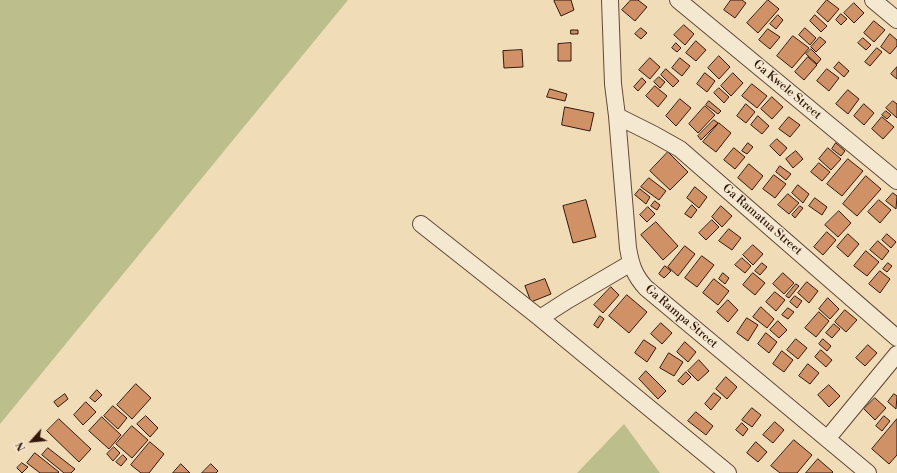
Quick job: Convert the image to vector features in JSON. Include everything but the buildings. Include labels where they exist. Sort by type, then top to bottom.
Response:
[{"type":"street","name":"Ga Rampa Street","points":[[610,0],[613,84],[628,248],[631,263],[636,276],[646,288],[868,473]]},
{"type":"street","name":"Ga Kwele Street","points":[[678,0],[897,181]]},
{"type":"street","points":[[873,0],[897,20]]},
{"type":"street","name":"Ga Ramatua Street","points":[[617,116],[680,149],[897,338]]},
{"type":"street","points":[[421,224],[540,318],[728,473]]},
{"type":"street","points":[[540,318],[631,263]]},
{"type":"street","points":[[827,439],[897,354]]},
{"type":"green space","points":[[0,0],[348,0],[0,424]]},
{"type":"green space","points":[[624,424],[660,473],[577,473]]}]
